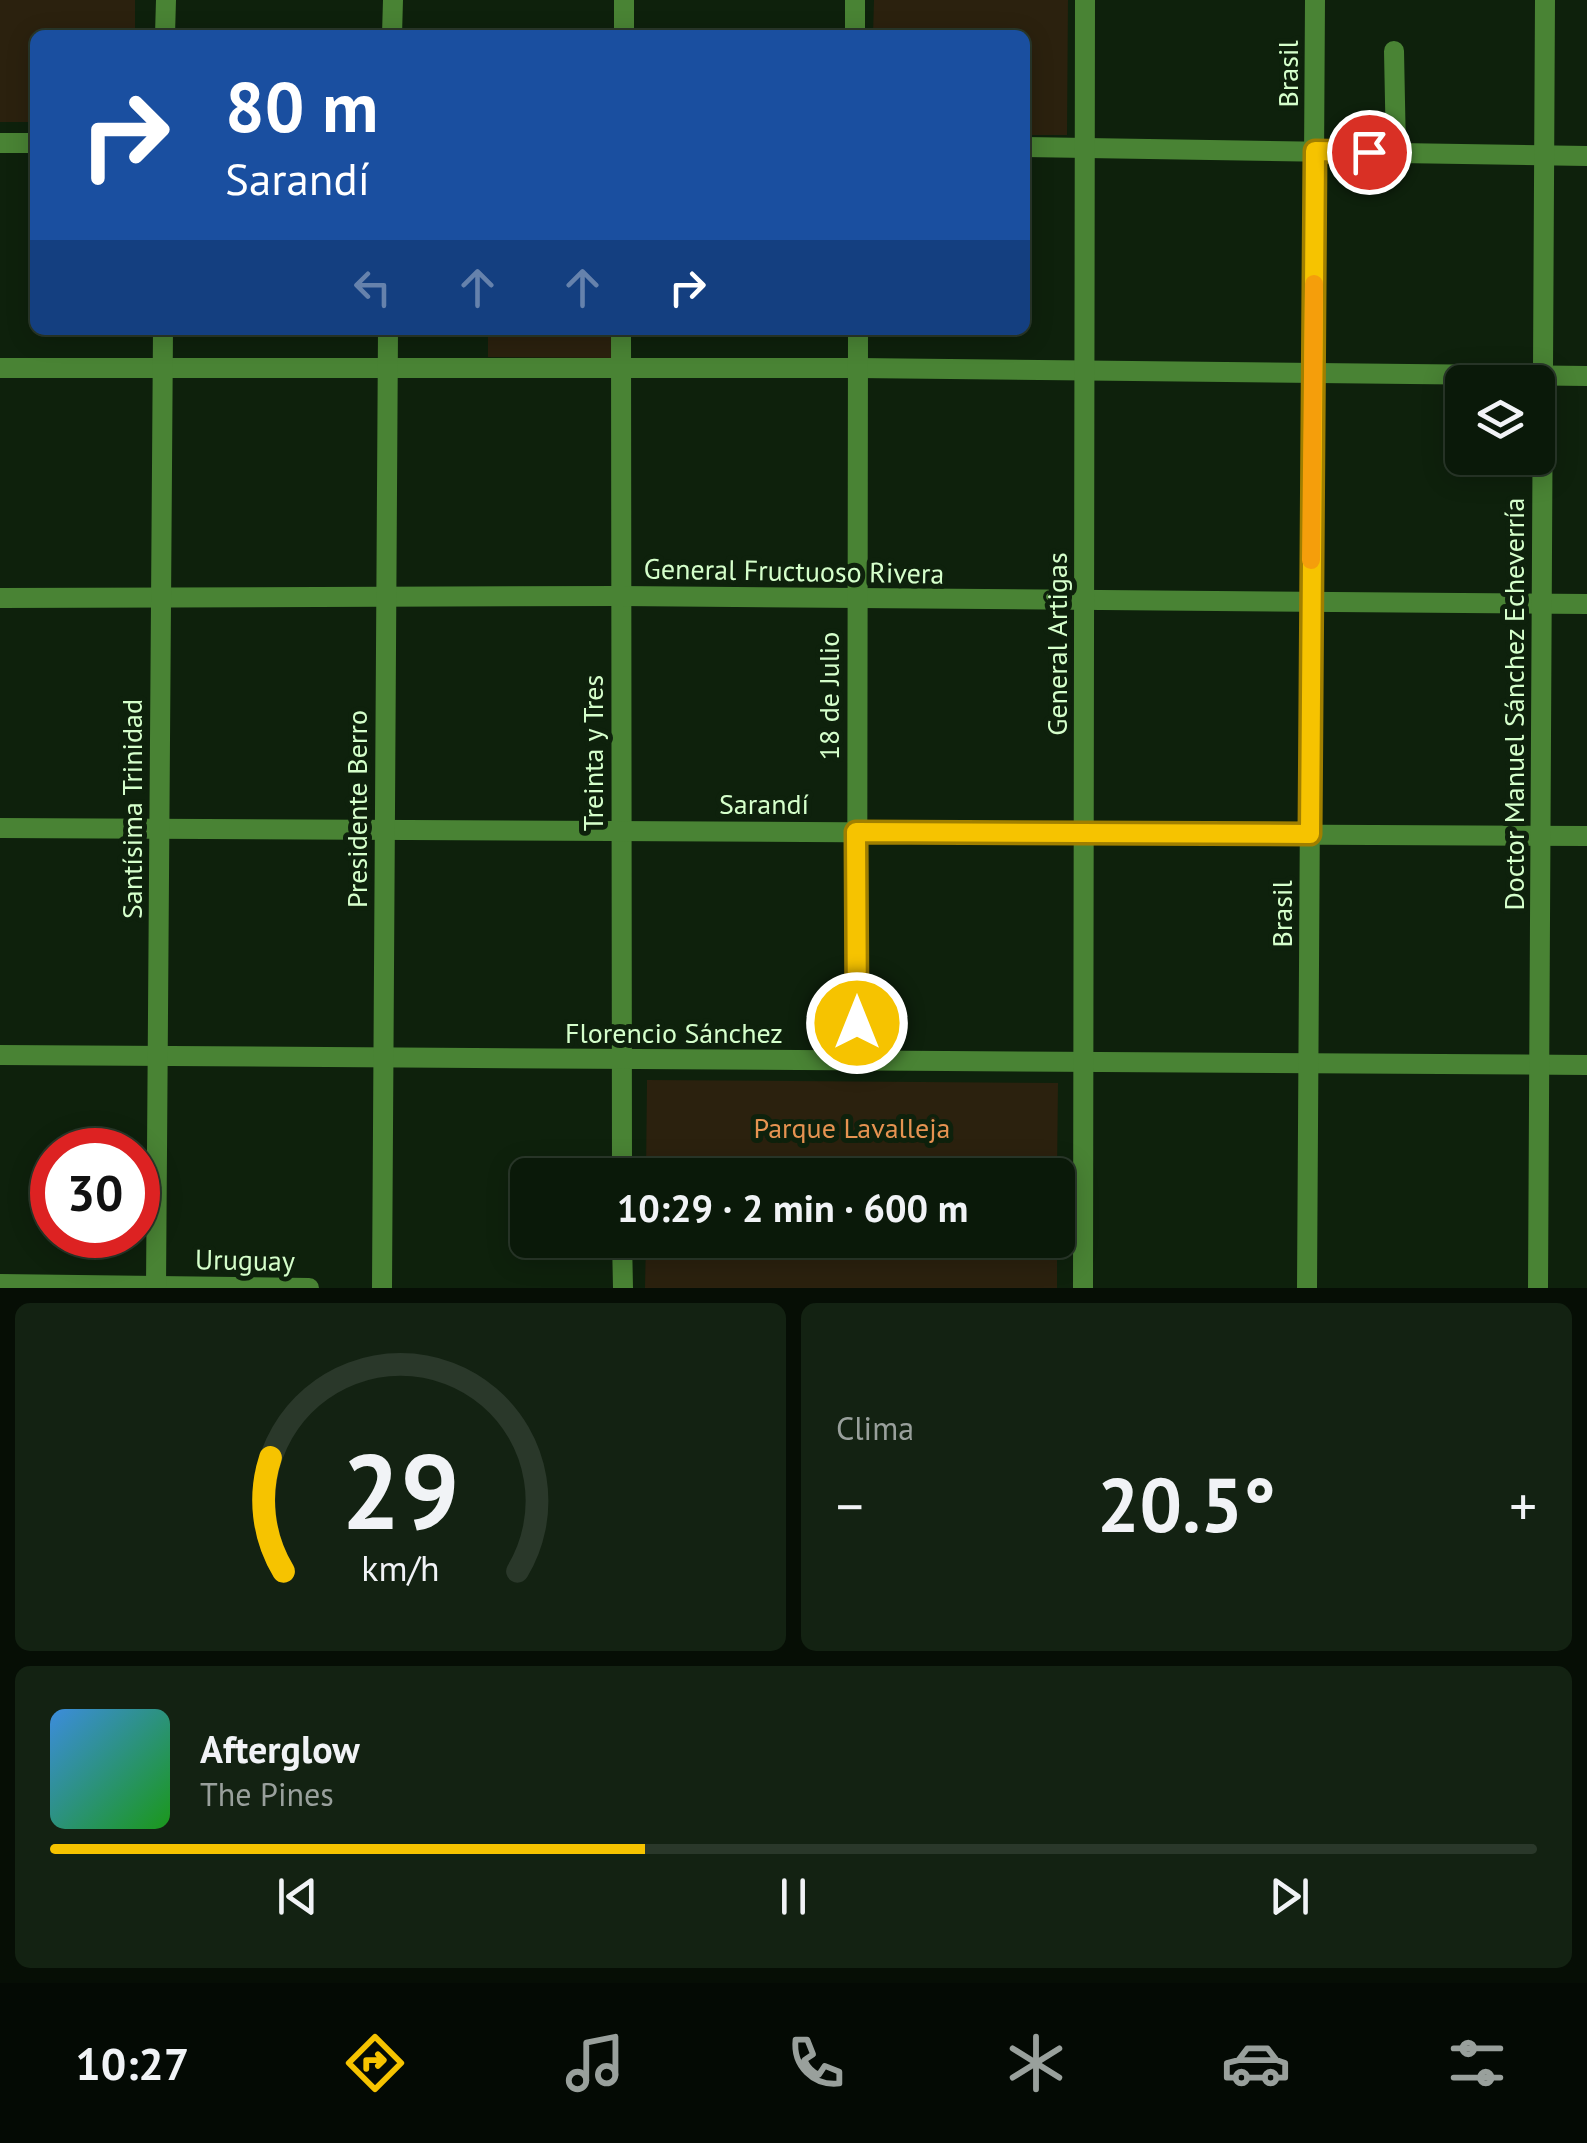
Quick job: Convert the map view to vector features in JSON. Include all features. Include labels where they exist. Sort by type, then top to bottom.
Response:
[{"type":"street","points":[[165,30],[166,0]]},
{"type":"street","points":[[392,30],[393,0]]},
{"type":"street","points":[[624,0],[624,30]]},
{"type":"street","points":[[855,0],[855,30]]},
{"type":"street","name":"General Artigas","points":[[1083,1288],[1085,0]]},
{"type":"street","name":"Brasil","points":[[1307,1288],[1315,0]]},
{"type":"street","name":"Doctor Manuel Sánchez Echeverría","points":[[1543,365],[1544,0]]},
{"type":"street","points":[[1394,51],[1396,152]]},
{"type":"street","points":[[0,143],[30,143]]},
{"type":"street","points":[[1030,146],[1587,156]]},
{"type":"street","name":"Santísima Trinidad","points":[[156,1287],[163,335]]},
{"type":"street","name":"Presidente Berro","points":[[382,1288],[388,335]]},
{"type":"street","name":"Treinta y Tres","points":[[621,335],[622,1158]]},
{"type":"street","name":"18 de Julio","points":[[857,1061],[858,335]]},
{"type":"street","points":[[0,368],[858,368],[1445,374]]},
{"type":"street","points":[[1555,376],[1587,376]]},
{"type":"street","name":"Doctor Manuel Sánchez Echeverría","points":[[1538,1288],[1542,475]]},
{"type":"street","name":"General Fructuoso Rivera","points":[[0,598],[386,600],[620,596],[1587,604]]},
{"type":"street","name":"Sarandí","points":[[0,828],[1587,836]]},
{"type":"street","name":"Florencio Sánchez","points":[[0,1055],[1587,1065]]},
{"type":"street","points":[[622,1258],[622,1288]]},
{"type":"street","name":"Uruguay","points":[[0,1284],[310,1288]]},
{"type":"green space","points":[[0,0],[135,0],[135,30],[30,30],[30,122],[0,122]]},
{"type":"green space","points":[[874,0],[1068,0],[1067,135],[1030,135],[1030,30],[873,30]]},
{"type":"green space","points":[[488,335],[614,335],[613,358],[488,357]]},
{"type":"green space","name":"Parque Lavalleja","points":[[647,1080],[1058,1083],[1057,1158],[646,1158]]},
{"type":"green space","points":[[646,1258],[1057,1258],[1057,1288],[645,1288]]},
{"type":"slow traffic","points":[[1311,560],[1314,284]]},
{"type":"route","points":[[857,1023],[856,832],[1310,834],[1315,151],[1369,152]]}]
